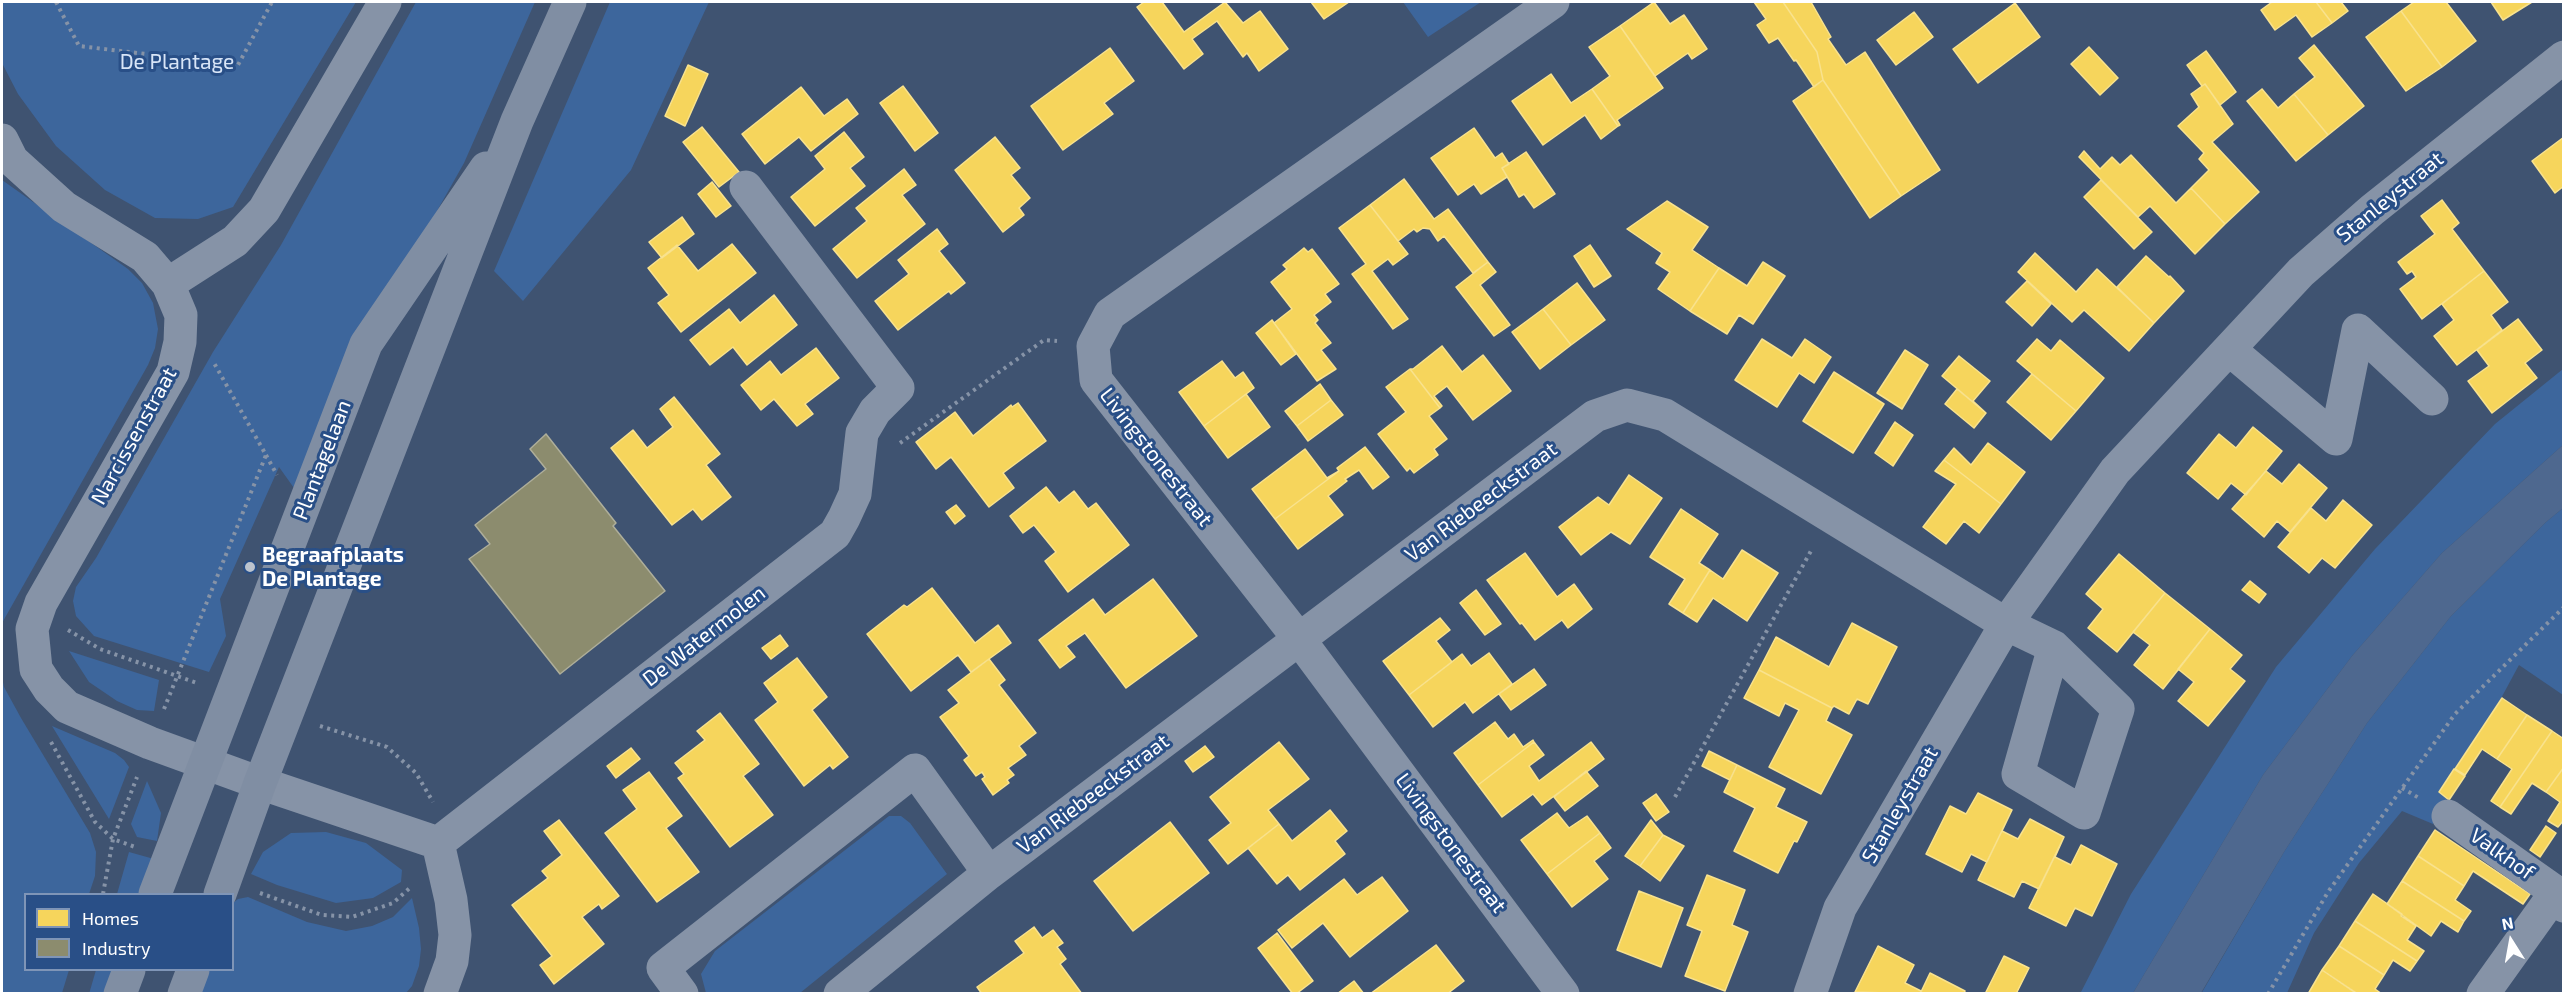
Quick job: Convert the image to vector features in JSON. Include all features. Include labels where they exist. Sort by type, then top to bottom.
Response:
[{"type":"main road","name":"Plantagelaan","points":[[223,887],[260,783],[517,121],[570,2]]},
{"type":"main road","name":"Plantagelaan","points":[[155,893],[366,344],[517,121]]},
{"type":"main road","points":[[120,993],[128,971]]},
{"type":"main road","points":[[184,993],[192,971]]},
{"type":"street","points":[[168,284],[235,241],[264,210],[386,2]]},
{"type":"street","points":[[1093,346],[1110,314],[1552,2]]},
{"type":"street","name":"Stanleystraat","points":[[1810,993],[1840,908],[2006,624],[2115,471],[2301,272],[2372,210],[2564,57]]},
{"type":"street","name":"Narcissenstraat","points":[[2,140],[12,160],[64,207],[145,257],[168,284],[180,315],[180,342],[172,372],[42,603],[32,629],[36,669],[49,689],[67,707],[150,743],[205,762]]},
{"type":"street","name":"De Watermolen","points":[[438,843],[835,534],[855,494],[862,433],[874,411],[898,388],[746,187]]},
{"type":"street","points":[[2230,350],[2336,439],[2358,330],[2432,399]]},
{"type":"street","name":"Livingstonestraat","points":[[1093,346],[1096,380],[1299,639],[1563,993]]},
{"type":"street","name":"Van Riebeeckstraat","points":[[840,993],[988,873],[1595,416],[1627,405],[1665,415],[2006,624]]},
{"type":"street","points":[[2006,624],[2055,647]]},
{"type":"street","points":[[205,762],[438,843],[451,900],[455,935],[452,961],[440,993]]},
{"type":"street","points":[[682,993],[663,968],[915,770],[988,873]]},
{"type":"street","name":"Valkhof","points":[[2448,816],[2560,899],[2483,993]]},
{"type":"path","points":[[56,2],[80,46],[238,65],[272,2]]},
{"type":"path","points":[[857,474],[1044,340],[1093,346]]},
{"type":"path","points":[[178,677],[266,455],[212,358]]},
{"type":"path","points":[[1675,797],[1830,516]]},
{"type":"path","points":[[42,603],[67,630],[100,649],[231,696]]},
{"type":"path","points":[[2268,993],[2328,892],[2456,714],[2564,607]]},
{"type":"path","points":[[223,887],[322,915],[352,917],[393,903],[411,887],[438,843],[440,813],[416,773],[387,747],[288,715]]},
{"type":"path","points":[[46,732],[95,822],[113,839],[168,860]]},
{"type":"path","points":[[103,893],[113,839]]},
{"type":"green space","name":"De Plantage","points":[[2,2],[356,2],[233,207],[198,219],[155,218],[105,190],[56,146],[18,94],[2,63]]},
{"type":"green space","points":[[416,2],[535,2],[464,163],[424,234],[294,488],[279,467],[220,599],[226,636],[209,672],[94,636],[76,616],[73,601],[76,587],[96,558],[213,352],[281,245]]},
{"type":"green space","points":[[610,2],[709,2],[631,170],[523,301],[494,271]]},
{"type":"green space","points":[[1403,2],[1481,2],[1428,37]]},
{"type":"green space","points":[[2,180],[128,269],[142,283],[153,303],[158,329],[155,348],[148,365],[2,623]]},
{"type":"green space","points":[[2563,369],[2563,445],[2442,553],[2352,656],[2263,775],[2133,993],[2080,994],[2131,894],[2276,667],[2375,549],[2495,424]]},
{"type":"green space","points":[[2563,508],[2563,695],[2519,665],[2433,824],[2402,811],[2359,863],[2314,933],[2287,993],[2201,994],[2284,852],[2367,723],[2451,616]]},
{"type":"green space","points":[[69,651],[159,680],[154,711],[137,710],[117,701],[89,682]]},
{"type":"green space","points":[[2,677],[4,687],[21,718],[90,833],[96,852],[95,876],[89,893],[24,893],[24,971],[69,971],[62,993],[2,993]]},
{"type":"green space","points":[[52,726],[115,753],[129,767],[109,819]]},
{"type":"green space","points":[[147,781],[161,813],[157,841],[137,837],[131,824]]},
{"type":"green space","points":[[889,816],[901,816],[910,823],[947,874],[800,993],[706,993],[701,974],[715,951]]},
{"type":"green space","points":[[326,832],[366,843],[402,870],[401,882],[373,898],[336,903],[277,885],[251,874],[263,852],[291,833]]},
{"type":"green space","points":[[129,852],[154,859],[146,893],[117,893]]},
{"type":"green space","points":[[248,897],[307,922],[346,931],[372,926],[393,917],[412,898],[421,949],[419,966],[412,986],[406,993],[196,994],[205,971],[234,971],[234,902]]},
{"type":"green space","points":[[96,971],[118,971],[109,993],[89,994]]},
{"type":"shaded area","points":[[2563,445],[2563,508],[2451,616],[2367,723],[2284,852],[2201,993],[2133,993],[2263,775],[2352,656],[2442,553]]},
{"type":"building: Homes","points":[[1144,2],[1162,2],[1184,32],[1225,2],[1243,23],[1260,11],[1288,49],[1259,71],[1247,53],[1243,57],[1217,21],[1192,39],[1203,54],[1184,69],[1137,7]]},
{"type":"building: Homes","points":[[1311,2],[1349,2],[1324,19]]},
{"type":"building: Homes","points":[[1654,2],[1670,24],[1684,15],[1707,49],[1692,59],[1688,53],[1655,76],[1620,26]]},
{"type":"building: Homes","points":[[1754,2],[1783,2],[1817,52],[1823,80],[1814,87],[1778,38],[1769,43],[1757,25],[1766,19]]},
{"type":"building: Homes","points":[[1783,2],[1811,2],[1831,37],[1828,39],[1846,65],[1865,52],[1940,170],[1901,196],[1823,80],[1817,52]]},
{"type":"building: Homes","points":[[2272,2],[2316,2],[2332,23],[2312,37],[2296,15],[2275,30],[2261,10]]},
{"type":"building: Homes","points":[[2316,2],[2341,2],[2348,11],[2332,23]]},
{"type":"building: Homes","points":[[2414,2],[2446,2],[2476,41],[2442,67],[2401,11]]},
{"type":"building: Homes","points":[[2491,2],[2532,2],[2503,20]]},
{"type":"building: Homes","points":[[2015,3],[2040,37],[1978,83],[1953,49]]},
{"type":"building: Homes","points":[[2401,11],[2442,67],[2406,91],[2366,37]]},
{"type":"building: Homes","points":[[1914,12],[1933,37],[1896,65],[1877,40]]},
{"type":"building: Homes","points":[[1620,26],[1663,88],[1617,120],[1620,125],[1618,126],[1592,89],[1610,76],[1589,47]]},
{"type":"building: Homes","points":[[2314,45],[2364,106],[2328,135],[2294,94],[2315,77],[2299,58]]},
{"type":"building: Homes","points":[[2089,47],[2118,78],[2100,95],[2071,64]]},
{"type":"building: Homes","points":[[1110,48],[1134,81],[1104,103],[1113,114],[1063,150],[1031,106]]},
{"type":"building: Homes","points":[[2206,51],[2236,92],[2220,105],[2187,65]]},
{"type":"building: Homes","points":[[688,65],[708,74],[685,126],[665,116]]},
{"type":"building: Homes","points":[[1551,74],[1571,103],[1592,89],[1618,126],[1601,139],[1585,115],[1543,145],[1512,101]]},
{"type":"building: Homes","points":[[1823,80],[1901,196],[1870,218],[1793,101]]},
{"type":"building: Homes","points":[[2205,84],[2233,124],[2212,142],[2259,192],[2225,224],[2191,188],[2209,170],[2199,159],[2204,153],[2178,126],[2199,107],[2191,94]]},
{"type":"building: Homes","points":[[903,86],[938,133],[915,151],[880,103]]},
{"type":"building: Homes","points":[[801,87],[824,116],[847,99],[858,114],[811,151],[799,137],[765,164],[742,134]]},
{"type":"building: Homes","points":[[2262,89],[2278,108],[2294,94],[2328,135],[2296,161],[2247,101]]},
{"type":"building: Homes","points":[[702,127],[739,172],[719,187],[683,142]]},
{"type":"building: Homes","points":[[1474,128],[1495,158],[1502,153],[1509,164],[1502,168],[1507,177],[1481,194],[1474,184],[1458,195],[1431,158]]},
{"type":"building: Homes","points":[[844,132],[864,157],[850,168],[865,186],[815,226],[791,197],[825,169],[815,156]]},
{"type":"building: Homes","points":[[995,137],[1020,168],[1011,175],[1030,198],[1019,208],[1024,215],[1003,232],[955,170]]},
{"type":"building: Homes","points":[[2564,137],[2564,186],[2555,193],[2532,161]]},
{"type":"building: Homes","points":[[2084,151],[2100,169],[2112,157],[2120,165],[2131,155],[2176,203],[2191,188],[2225,224],[2195,254],[2150,206],[2138,217],[2079,157]]},
{"type":"building: Homes","points":[[1526,152],[1555,194],[1534,208],[1524,194],[1519,197],[1502,168]]},
{"type":"building: Homes","points":[[904,169],[916,185],[902,195],[925,224],[857,278],[833,249],[867,221],[856,208]]},
{"type":"building: Homes","points":[[1404,179],[1434,219],[1448,209],[1488,262],[1473,273],[1444,236],[1438,241],[1430,229],[1423,228],[1417,232],[1414,229],[1398,241],[1370,205]]},
{"type":"building: Homes","points":[[2101,180],[2152,232],[2134,249],[2084,197]]},
{"type":"building: Homes","points":[[712,182],[731,206],[716,217],[698,194]]},
{"type":"building: Homes","points":[[2442,200],[2459,223],[2452,229],[2484,271],[2422,319],[2400,289],[2416,277],[2412,271],[2407,274],[2398,262],[2435,234],[2421,216]]},
{"type":"building: Homes","points":[[1667,201],[1708,227],[1692,250],[1719,268],[1690,311],[1658,289],[1670,272],[1656,263],[1662,253],[1627,229]]},
{"type":"building: Homes","points":[[1370,205],[1408,254],[1393,265],[1388,259],[1372,271],[1408,319],[1393,329],[1352,274],[1366,264],[1339,228]]},
{"type":"building: Homes","points":[[682,217],[694,234],[662,258],[649,242]]},
{"type":"building: Homes","points":[[937,229],[948,244],[939,251],[965,283],[951,294],[949,291],[898,330],[875,301],[909,274],[898,260]]},
{"type":"building: Homes","points":[[732,244],[756,273],[681,332],[658,303],[669,295],[648,268],[677,245],[698,271]]},
{"type":"building: Homes","points":[[1590,245],[1611,276],[1594,287],[1574,256]]},
{"type":"building: Homes","points":[[1304,248],[1308,252],[1312,249],[1339,284],[1325,294],[1331,302],[1314,315],[1318,320],[1315,323],[1331,343],[1321,350],[1336,369],[1317,381],[1274,323],[1292,309],[1271,282],[1287,269],[1283,265]]},
{"type":"building: Homes","points":[[2035,253],[2076,292],[2097,269],[2154,323],[2129,351],[2084,310],[2072,322],[2018,272]]},
{"type":"building: Homes","points":[[2146,256],[2184,291],[2154,323],[2117,287]]},
{"type":"building: Homes","points":[[1488,262],[1496,272],[1480,285],[1510,325],[1494,336],[1456,287]]},
{"type":"building: Homes","points":[[1763,262],[1785,276],[1753,324],[1739,315],[1727,334],[1690,311],[1719,268],[1747,286]]},
{"type":"building: Homes","points":[[2484,271],[2508,302],[2491,315],[2502,330],[2457,365],[2434,336],[2454,320],[2442,304]]},
{"type":"building: Homes","points":[[2027,281],[2051,304],[2032,326],[2006,302]]},
{"type":"building: Homes","points":[[1577,283],[1605,320],[1571,345],[1543,309]]},
{"type":"building: Homes","points":[[774,295],[797,325],[747,365],[733,347],[710,365],[690,340],[729,309],[740,323]]},
{"type":"building: Homes","points":[[1543,309],[1571,345],[1540,369],[1512,332]]},
{"type":"building: Homes","points":[[2518,319],[2542,350],[2525,363],[2537,378],[2492,413],[2468,381],[2489,366],[2477,350]]},
{"type":"building: Homes","points":[[1272,320],[1296,354],[1281,365],[1256,333]]},
{"type":"building: Homes","points":[[1762,339],[1792,358],[1805,339],[1831,357],[1814,383],[1799,373],[1777,407],[1735,380]]},
{"type":"building: Homes","points":[[2037,339],[2051,351],[2060,340],[2104,378],[2076,411],[2017,361]]},
{"type":"building: Homes","points":[[1442,346],[1462,372],[1483,355],[1511,391],[1473,420],[1447,386],[1434,396],[1442,406],[1440,408],[1410,369]]},
{"type":"building: Homes","points":[[816,348],[839,378],[805,404],[813,414],[797,426],[774,399],[761,410],[741,385],[770,361],[781,375]]},
{"type":"building: Homes","points":[[1905,350],[1928,365],[1902,409],[1877,393]]},
{"type":"building: Homes","points":[[1959,356],[1990,381],[1973,401],[1986,413],[1942,376]]},
{"type":"building: Homes","points":[[1222,361],[1235,378],[1243,372],[1254,388],[1204,426],[1179,392]]},
{"type":"building: Homes","points":[[1410,369],[1440,408],[1429,416],[1447,439],[1434,449],[1438,455],[1414,473],[1410,468],[1407,471],[1378,434],[1406,412],[1386,387]]},
{"type":"building: Homes","points":[[1834,372],[1884,404],[1853,453],[1803,421]]},
{"type":"building: Homes","points":[[2032,374],[2076,411],[2051,440],[2007,402]]},
{"type":"building: Homes","points":[[1320,384],[1331,400],[1297,426],[1285,411]]},
{"type":"building: Homes","points":[[1957,389],[1986,413],[1974,428],[1945,404]]},
{"type":"building: Homes","points":[[1246,394],[1270,427],[1228,458],[1204,426]]},
{"type":"building: Homes","points":[[674,397],[720,454],[706,465],[731,497],[702,520],[693,509],[672,525],[611,448],[633,430],[647,448],[673,427],[660,409]]},
{"type":"building: Homes","points":[[1331,400],[1343,415],[1308,441],[1297,426]]},
{"type":"building: Homes","points":[[1018,403],[1046,441],[1003,473],[1014,488],[989,507],[951,457],[936,469],[916,442],[955,412],[973,436],[1011,405],[1012,407]]},
{"type":"building: Homes","points":[[1895,422],[1913,435],[1893,466],[1875,453]]},
{"type":"building: Homes","points":[[2253,427],[2282,451],[2246,495],[2231,483],[2218,499],[2187,473],[2219,434],[2236,448]]},
{"type":"building: Homes","points":[[1988,443],[2025,472],[2001,504],[1944,460],[1954,448],[1971,465]]},
{"type":"building: Homes","points":[[1365,447],[1389,477],[1373,489],[1359,470],[1345,479],[1347,481],[1328,496],[1343,515],[1298,549],[1275,519],[1339,471],[1337,468]]},
{"type":"building: Homes","points":[[1305,449],[1327,478],[1339,471],[1275,519],[1252,489]]},
{"type":"building: Homes","points":[[1944,460],[2001,504],[1979,533],[1964,521],[1946,544],[1923,527],[1956,484],[1935,471]]},
{"type":"building: Homes","points":[[2299,464],[2327,488],[2290,532],[2277,521],[2264,537],[2232,509],[2266,471],[2282,484]]},
{"type":"building: Homes","points":[[1629,475],[1662,498],[1630,544],[1611,532],[1581,555],[1559,527],[1598,497],[1609,505]]},
{"type":"building: Homes","points":[[1046,487],[1059,503],[1074,491],[1088,509],[1096,503],[1129,545],[1068,592],[1045,561],[1056,552],[1034,525],[1023,533],[1010,516]]},
{"type":"building: Homes","points":[[2343,500],[2372,525],[2335,568],[2322,558],[2309,573],[2278,547],[2311,508],[2326,521]]},
{"type":"building: Homes","points":[[956,505],[965,516],[955,524],[946,512]]},
{"type":"building: Homes","points":[[1681,509],[1718,534],[1699,563],[1710,570],[1683,613],[1669,604],[1685,579],[1650,557]]},
{"type":"building: Homes","points":[[1742,550],[1778,573],[1747,621],[1713,598],[1697,622],[1683,613],[1710,570],[1723,579]]},
{"type":"building: Homes","points":[[1525,553],[1557,597],[1574,584],[1592,609],[1568,628],[1562,620],[1535,640],[1487,580]]},
{"type":"building: Homes","points":[[2119,554],[2165,593],[2117,652],[2088,628],[2103,609],[2086,594]]},
{"type":"building: Homes","points":[[1153,579],[1197,636],[1126,688],[1085,633],[1066,646],[1075,657],[1060,668],[1039,640],[1093,599],[1105,615]]},
{"type":"building: Homes","points":[[2250,581],[2266,594],[2259,603],[2242,590]]},
{"type":"building: Homes","points":[[932,588],[975,643],[998,625],[1011,643],[971,672],[958,655],[911,691],[867,634],[904,605],[907,607]]},
{"type":"building: Homes","points":[[1476,590],[1501,624],[1485,635],[1460,603]]},
{"type":"building: Homes","points":[[2165,593],[2210,629],[2163,689],[2134,665],[2150,645],[2133,632]]},
{"type":"building: Homes","points":[[1440,618],[1450,630],[1436,641],[1452,662],[1409,695],[1383,661]]},
{"type":"building: Homes","points":[[1852,623],[1897,647],[1868,704],[1857,699],[1849,714],[1834,706],[1832,708],[1759,670],[1776,637],[1829,667]]},
{"type":"building: Homes","points":[[2210,629],[2242,655],[2230,669],[2245,681],[2208,726],[2178,701],[2194,682],[2178,669]]},
{"type":"building: Homes","points":[[780,635],[788,646],[771,659],[762,648]]},
{"type":"building: Homes","points":[[1489,653],[1512,684],[1473,713],[1465,702],[1433,727],[1409,695],[1462,654],[1471,666]]},
{"type":"building: Homes","points":[[797,658],[827,697],[812,710],[848,757],[833,769],[830,765],[804,786],[755,720],[778,702],[764,683]]},
{"type":"building: Homes","points":[[989,659],[1005,680],[999,685],[1036,733],[1019,746],[1026,755],[1008,768],[1014,775],[1007,780],[1009,783],[993,795],[982,779],[985,777],[982,772],[976,776],[964,760],[969,756],[940,717],[959,703],[948,690]]},
{"type":"building: Homes","points":[[1534,669],[1546,685],[1511,710],[1499,694]]},
{"type":"building: Homes","points":[[1759,670],[1832,708],[1826,721],[1852,735],[1821,794],[1769,767],[1799,710],[1785,703],[1779,716],[1744,698]]},
{"type":"building: Homes","points":[[2502,698],[2527,715],[2497,759],[2482,749],[2465,775],[2455,769]]},
{"type":"building: Homes","points":[[720,713],[759,764],[743,776],[773,815],[730,847],[678,778],[684,774],[675,763],[705,740],[697,731]]},
{"type":"building: Homes","points":[[2527,715],[2552,731],[2500,807],[2491,801],[2512,769],[2497,759]]},
{"type":"building: Homes","points":[[1495,722],[1508,739],[1514,734],[1523,747],[1533,740],[1534,742],[1478,785],[1454,753]]},
{"type":"building: Homes","points":[[2552,731],[2564,739],[2564,767],[2546,792],[2532,783],[2511,814],[2500,807]]},
{"type":"building: Homes","points":[[1279,742],[1309,779],[1268,810],[1279,824],[1228,864],[1209,840],[1231,823],[1210,797]]},
{"type":"building: Homes","points":[[1534,742],[1544,755],[1529,766],[1539,781],[1591,742],[1604,759],[1542,805],[1533,794],[1502,817],[1478,785]]},
{"type":"building: Homes","points":[[1205,746],[1214,757],[1193,772],[1185,761]]},
{"type":"building: Homes","points":[[631,748],[640,759],[616,778],[607,766]]},
{"type":"building: Homes","points":[[1709,751],[1737,765],[1730,780],[1702,766]]},
{"type":"building: Homes","points":[[1737,765],[1785,789],[1776,807],[1807,822],[1797,842],[1794,841],[1778,873],[1734,851],[1755,808],[1724,792]]},
{"type":"building: Homes","points":[[2564,767],[2564,820],[2558,827],[2548,821],[2560,802],[2546,792]]},
{"type":"building: Homes","points":[[2454,769],[2465,776],[2449,800],[2439,792]]},
{"type":"building: Homes","points":[[1586,771],[1598,786],[1565,811],[1554,797]]},
{"type":"building: Homes","points":[[649,772],[682,816],[666,828],[699,872],[657,902],[605,833],[637,809],[623,790]]},
{"type":"building: Homes","points":[[1978,793],[2012,810],[1987,862],[1971,854],[1962,872],[1926,854],[1950,806],[1966,814]]},
{"type":"building: Homes","points":[[1656,794],[1669,812],[1656,821],[1643,803]]},
{"type":"building: Homes","points":[[1330,810],[1347,831],[1335,841],[1345,854],[1300,890],[1288,875],[1277,884],[1248,848],[1279,824],[1292,841]]},
{"type":"building: Homes","points":[[2012,810],[2002,831],[2018,839],[2030,819],[2064,837],[2039,889],[2022,881],[2014,897],[1978,880]]},
{"type":"building: Homes","points":[[1557,813],[1569,828],[1587,816],[1600,833],[1547,874],[1521,840]]},
{"type":"building: Homes","points":[[559,820],[619,896],[602,909],[599,904],[582,917],[604,944],[554,984],[540,965],[552,956],[512,905],[548,878],[542,871],[562,855],[544,831]]},
{"type":"building: Homes","points":[[1651,820],[1663,835],[1640,866],[1625,856]]},
{"type":"building: Homes","points":[[1170,822],[1209,873],[1133,931],[1094,881]]},
{"type":"building: Homes","points":[[2546,826],[2556,833],[2540,857],[2530,850]]},
{"type":"building: Homes","points":[[2435,830],[2530,894],[2523,904],[2473,871],[2464,886],[2418,856]]},
{"type":"building: Homes","points":[[1600,833],[1611,848],[1594,861],[1608,879],[1572,907],[1547,874]]},
{"type":"building: Homes","points":[[1663,835],[1684,846],[1660,881],[1640,866]]},
{"type":"building: Homes","points":[[2064,837],[2055,857],[2071,865],[2081,845],[2117,864],[2092,916],[2075,908],[2066,926],[2029,908]]},
{"type":"building: Homes","points":[[2418,856],[2464,886],[2455,900],[2471,911],[2464,921],[2402,881]]},
{"type":"building: Homes","points":[[1707,875],[1745,890],[1732,925],[1748,932],[1725,991],[1685,976],[1702,931],[1687,925]]},
{"type":"building: Homes","points":[[1382,877],[1408,911],[1350,957],[1323,923],[1292,948],[1278,930],[1344,879],[1357,895]]},
{"type":"building: Homes","points":[[2402,881],[2464,921],[2458,932],[2441,921],[2431,936],[2387,904]]},
{"type":"building: Homes","points":[[1639,891],[1683,908],[1661,967],[1617,950]]},
{"type":"building: Homes","points":[[2373,894],[2416,926],[2407,940],[2424,951],[2417,961],[2355,921]]},
{"type":"building: Homes","points":[[2355,921],[2417,961],[2410,971],[2393,960],[2384,975],[2339,946]]},
{"type":"building: Homes","points":[[1034,927],[1042,938],[1053,930],[1063,943],[1057,947],[1066,959],[1060,964],[1082,994],[982,994],[977,987],[1024,953],[1015,941]]},
{"type":"building: Homes","points":[[1277,933],[1313,981],[1296,994],[1293,994],[1258,948]]},
{"type":"building: Homes","points":[[1436,945],[1464,981],[1447,994],[1370,994]]},
{"type":"building: Homes","points":[[1878,946],[1914,965],[1905,983],[1921,991],[1920,994],[1855,992]]},
{"type":"building: Homes","points":[[2339,946],[2384,975],[2375,989],[2382,994],[2358,994],[2322,970]]},
{"type":"building: Homes","points":[[2004,956],[2029,968],[2016,994],[1985,994]]},
{"type":"building: Homes","points":[[2322,970],[2357,994],[2308,994]]},
{"type":"building: Homes","points":[[1930,973],[1965,991],[1964,994],[1920,994]]},
{"type":"building: Homes","points":[[1354,981],[1364,994],[1337,994]]},
{"type":"building: Industry","points":[[546,434],[616,523],[613,526],[665,591],[560,674],[469,559],[490,544],[475,525],[546,469],[530,449]]},
{"type":"place","name":"Begraafplaats De Plantage","points":[[250,567]]}]
